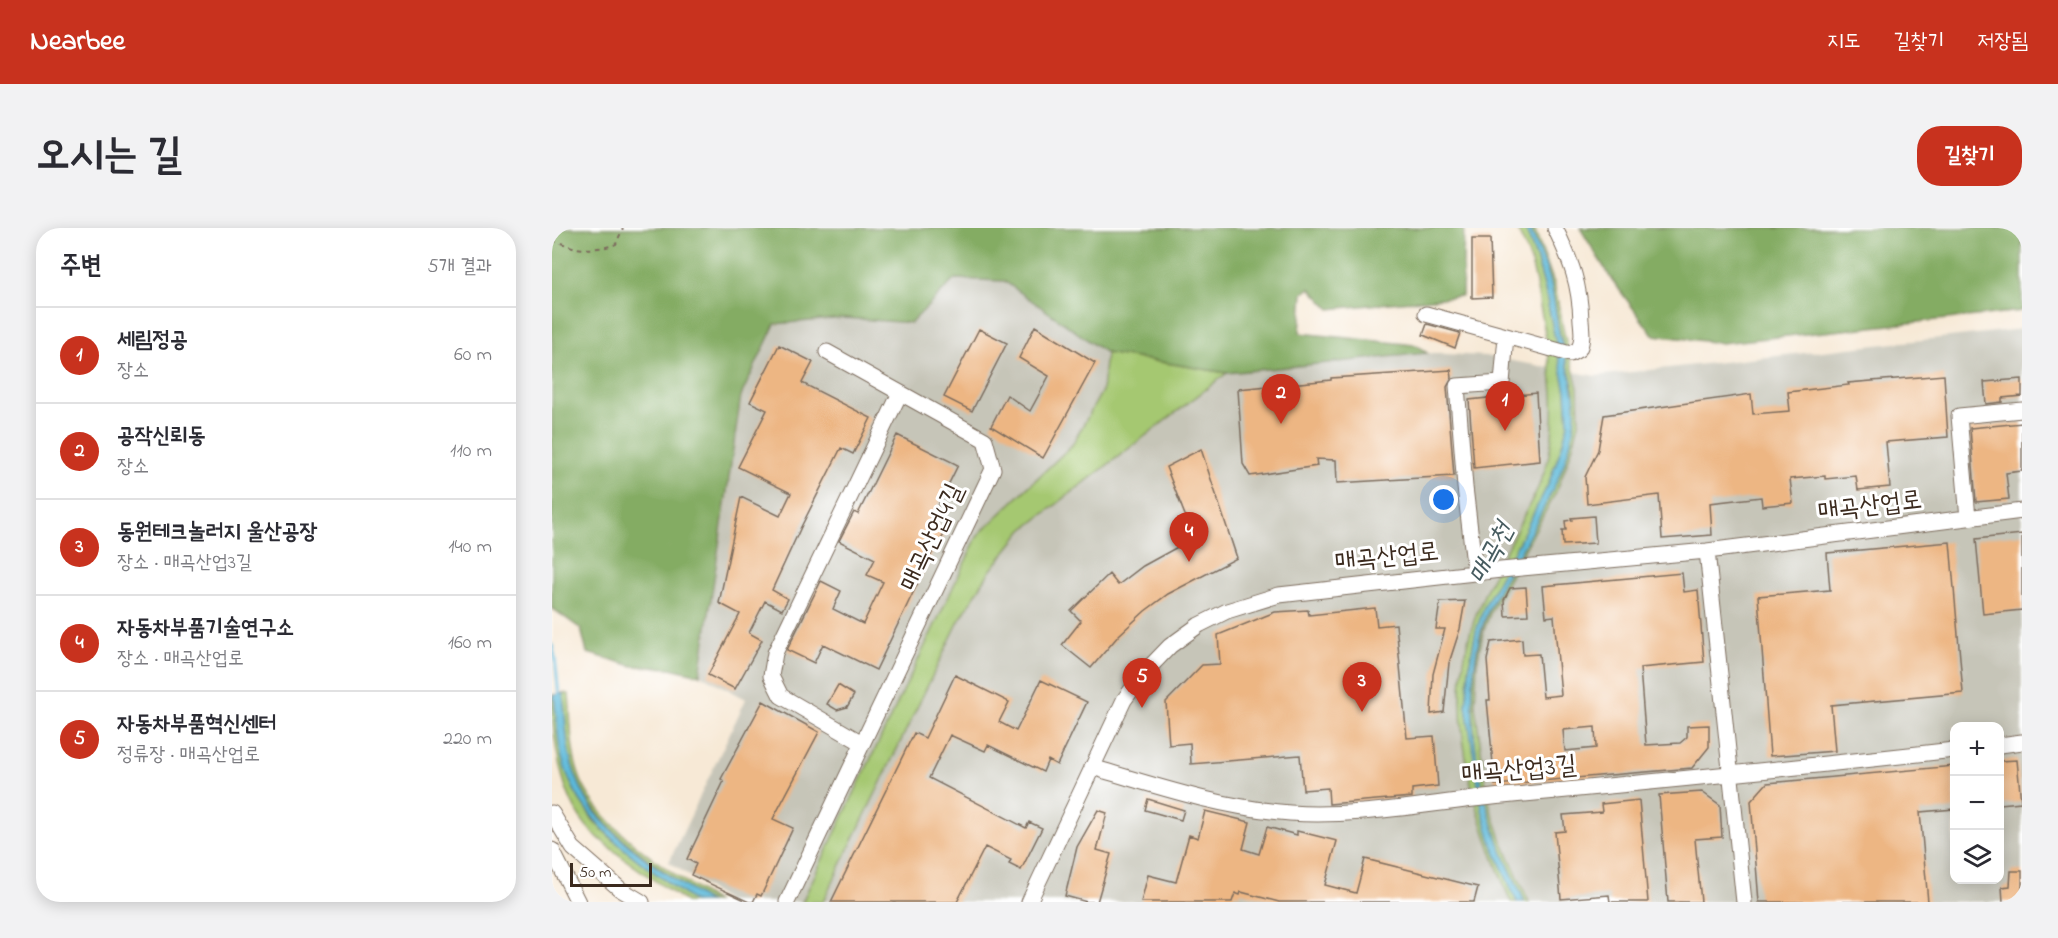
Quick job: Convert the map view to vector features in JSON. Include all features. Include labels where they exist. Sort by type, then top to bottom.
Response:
[{"type":"street","points":[[1426,314],[1570,354],[1579,349],[1582,343],[1580,297],[1572,265],[1555,228]]},
{"type":"street","points":[[1475,573],[1457,386],[1502,382],[1506,336]]},
{"type":"street","name":"매곡산업4길","points":[[787,902],[993,469],[985,440],[827,352]]},
{"type":"street","points":[[862,743],[781,696],[771,676],[775,653],[900,393]]},
{"type":"street","points":[[1968,518],[1959,416],[2022,410]]},
{"type":"street","name":"매곡산업로","points":[[1029,902],[1124,700],[1143,674],[1170,646],[1199,625],[1227,610],[1279,595],[1529,567],[1707,551],[2022,511]]},
{"type":"street","points":[[1707,551],[1744,902]]},
{"type":"street","points":[[2004,744],[2022,742]]},
{"type":"street","name":"매곡산업3길","points":[[1092,767],[1235,805],[1290,813],[1329,815],[1498,796],[1732,775],[1950,750]]},
{"type":"street","points":[[552,813],[573,848],[620,889],[642,902]]},
{"type":"street","points":[[552,850],[578,902]]},
{"type":"path","points":[[552,241],[566,243],[578,249],[609,247],[616,244],[623,228]]},
{"type":"shaded area","points":[[955,280],[1004,281],[1106,353],[1102,391],[1072,445],[978,535],[802,902],[728,902],[669,862],[746,699],[701,675],[742,396],[775,325],[844,318],[911,324]]},
{"type":"shaded area","points":[[2022,329],[2022,902],[823,902],[959,621],[990,571],[1023,530],[1227,373],[1427,353],[1485,356],[1596,376]]},
{"type":"green space","points":[[552,228],[1464,228],[1462,296],[1330,309],[1310,288],[1303,293],[1300,333],[1416,345],[1427,353],[1227,373],[1106,353],[1004,281],[955,279],[911,323],[845,318],[775,324],[741,396],[700,675],[670,668],[633,666],[587,653],[581,629],[552,608]]},
{"type":"green space","points":[[1516,228],[1525,228],[1544,285],[1566,391],[1568,424],[1548,485],[1484,607],[1470,661],[1466,706],[1492,845],[1517,902],[1511,902],[1489,844],[1471,784],[1465,753],[1461,691],[1464,660],[1473,622],[1488,586],[1541,481],[1552,438],[1553,394],[1548,349],[1533,269]]},
{"type":"green space","points":[[1530,228],[1534,228],[1554,283],[1578,388],[1579,424],[1557,490],[1491,611],[1483,633],[1477,663],[1475,705],[1491,810],[1529,902],[1525,902],[1500,847],[1488,811],[1476,754],[1473,695],[1480,638],[1489,610],[1568,451],[1574,389],[1560,334],[1551,284]]},
{"type":"green space","points":[[1580,228],[2022,228],[2022,311],[1721,343],[1653,335],[1610,277]]},
{"type":"green space","points":[[1106,353],[1227,373],[1023,530],[990,571],[959,621],[823,902],[802,902],[978,535],[1072,445],[1102,391]]},
{"type":"green space","points":[[563,693],[569,694],[575,762],[586,791],[600,810],[636,846],[716,902],[698,896],[652,862],[621,837],[594,809],[583,793],[569,753]]},
{"type":"green space","points":[[552,695],[554,695],[577,793],[593,820],[610,837],[694,902],[686,902],[623,858],[590,830],[580,817],[571,801],[560,766],[556,747]]},
{"type":"water","points":[[1525,228],[1530,228],[1551,283],[1560,337],[1574,392],[1575,414],[1571,440],[1562,469],[1522,550],[1494,597],[1480,635],[1475,660],[1473,712],[1478,765],[1483,791],[1498,840],[1525,902],[1517,902],[1492,845],[1482,810],[1466,706],[1470,661],[1484,607],[1548,485],[1568,424],[1566,391],[1544,285]]},
{"type":"water","points":[[563,693],[569,753],[577,779],[590,804],[600,818],[637,852],[709,902],[694,902],[631,855],[594,819],[579,799],[568,776],[560,750],[554,695]]},
{"type":"building","points":[[1472,239],[1490,239],[1492,297],[1472,298]]},
{"type":"building","points":[[1427,324],[1460,333],[1455,348],[1423,335]]},
{"type":"building","points":[[1035,326],[1095,363],[1043,458],[991,426],[1007,395],[1030,411],[1049,376],[1019,358]]},
{"type":"building","points":[[979,329],[1007,343],[972,411],[944,397]]},
{"type":"building","points":[[779,345],[813,362],[802,383],[871,418],[853,454],[841,448],[801,527],[772,590],[788,599],[782,610],[765,601],[749,633],[762,640],[735,689],[708,675],[740,614],[719,603],[741,497],[780,516],[791,493],[738,467],[767,410],[750,402]]},
{"type":"building","points":[[1451,370],[1452,378],[1447,387],[1454,476],[1337,483],[1336,460],[1316,459],[1317,466],[1250,476],[1243,464],[1238,389],[1331,380],[1331,378]]},
{"type":"building","points":[[1944,375],[1948,437],[1886,442],[1890,487],[1858,490],[1856,476],[1790,479],[1793,503],[1762,506],[1761,497],[1710,503],[1712,535],[1662,539],[1659,495],[1587,504],[1585,477],[1598,450],[1604,415],[1751,394],[1753,414],[1790,411],[1788,392],[1849,385],[1848,383]]},
{"type":"building","points":[[2022,379],[2022,396],[2002,398],[2002,402],[1986,404],[1984,382]]},
{"type":"building","points":[[1536,393],[1540,461],[1474,468],[1469,400]]},
{"type":"building","points":[[2022,423],[2022,471],[2006,473],[2009,499],[1976,502],[1970,428]]},
{"type":"building","points":[[897,435],[958,465],[930,522],[946,530],[937,548],[935,547],[876,670],[823,644],[814,663],[787,650],[821,581],[841,591],[833,609],[863,624],[883,582],[867,575],[875,559],[839,541],[854,512],[858,514]]},
{"type":"building","points":[[1201,449],[1237,558],[1168,594],[1145,611],[1119,635],[1091,668],[1062,645],[1081,621],[1071,611],[1109,574],[1118,585],[1143,566],[1194,538],[1166,467]]},
{"type":"building","points":[[1594,516],[1596,543],[1563,545],[1562,530],[1566,530],[1565,521],[1572,520],[1571,518]]},
{"type":"building","points":[[2022,534],[2022,610],[1983,614],[1976,539]]},
{"type":"building","points":[[1950,542],[1963,693],[1831,705],[1835,751],[1770,756],[1758,596],[1830,590],[1827,553]]},
{"type":"building","points":[[1682,573],[1684,592],[1698,590],[1704,662],[1640,668],[1646,745],[1680,743],[1687,737],[1687,726],[1709,725],[1709,747],[1692,768],[1495,785],[1487,700],[1490,700],[1487,660],[1491,642],[1522,639],[1523,655],[1539,654],[1543,697],[1561,695],[1554,616],[1546,617],[1543,586]],"holes":[[[1595,727],[1596,748],[1565,751],[1563,730]]]},
{"type":"building","points":[[1526,587],[1528,615],[1505,616],[1504,600],[1510,588]]},
{"type":"building","points":[[1465,601],[1460,629],[1449,663],[1444,712],[1431,714],[1433,674],[1445,629],[1436,629],[1440,602]]},
{"type":"building","points":[[1375,608],[1377,626],[1396,624],[1407,738],[1434,736],[1438,786],[1412,789],[1412,797],[1329,804],[1328,788],[1303,790],[1300,755],[1191,764],[1190,743],[1169,745],[1166,702],[1202,665],[1220,664],[1218,635],[1275,612],[1308,610],[1309,615]]},
{"type":"building","points":[[955,675],[1009,702],[999,722],[1016,731],[1041,680],[1087,702],[1057,765],[1048,760],[1043,772],[988,745],[985,751],[950,735],[929,778],[1026,828],[1029,822],[1042,828],[1021,870],[1009,864],[1011,860],[985,847],[957,902],[831,902],[914,733],[925,738]]},
{"type":"building","points":[[838,685],[854,695],[847,707],[837,710],[827,704]]},
{"type":"building","points":[[763,701],[819,732],[773,819],[793,828],[761,896],[757,894],[753,902],[749,902],[691,875],[696,864],[687,859],[724,781],[721,779]]},
{"type":"building","points":[[2017,760],[2021,802],[2004,804],[2004,761]]},
{"type":"building","points":[[1950,766],[1950,809],[1920,812],[1928,902],[1759,902],[1751,801],[1767,783]]},
{"type":"building","points":[[1702,792],[1720,805],[1722,837],[1695,839],[1701,902],[1668,902],[1659,795]]},
{"type":"building","points":[[1148,799],[1184,810],[1181,820],[1145,810]]},
{"type":"building","points":[[1639,800],[1648,902],[1610,902],[1609,895],[1561,899],[1555,832],[1565,831],[1563,815],[1602,812],[1601,804]]},
{"type":"building","points":[[1098,810],[1107,813],[1097,850],[1111,854],[1097,902],[1087,902],[1065,896],[1077,847]]},
{"type":"building","points":[[1205,811],[1250,822],[1243,849],[1259,854],[1267,827],[1297,835],[1297,831],[1337,841],[1325,885],[1356,893],[1365,859],[1478,887],[1474,902],[1279,902],[1241,892],[1240,895],[1235,893],[1232,902],[1141,902],[1148,875],[1176,882],[1189,835],[1198,838]]},
{"type":"building","points":[[2011,871],[2022,871],[2022,902],[2003,902],[2002,887],[2010,886]]},
{"type":"waterway","points":[[552,645],[559,696]]},
{"type":"place","name":"공작신뢰동","points":[[1281,424]]},
{"type":"place","name":"세림정공","points":[[1505,431]]},
{"type":"place","name":"자동차부품기술연구소","points":[[1189,562]]},
{"type":"place","name":"자동차부품혁신센터","points":[[1142,708]]},
{"type":"place","name":"동원테크놀러지 울산공장","points":[[1362,712]]},
{"type":"water label","name":"매곡천","points":[[1492,554]]}]
